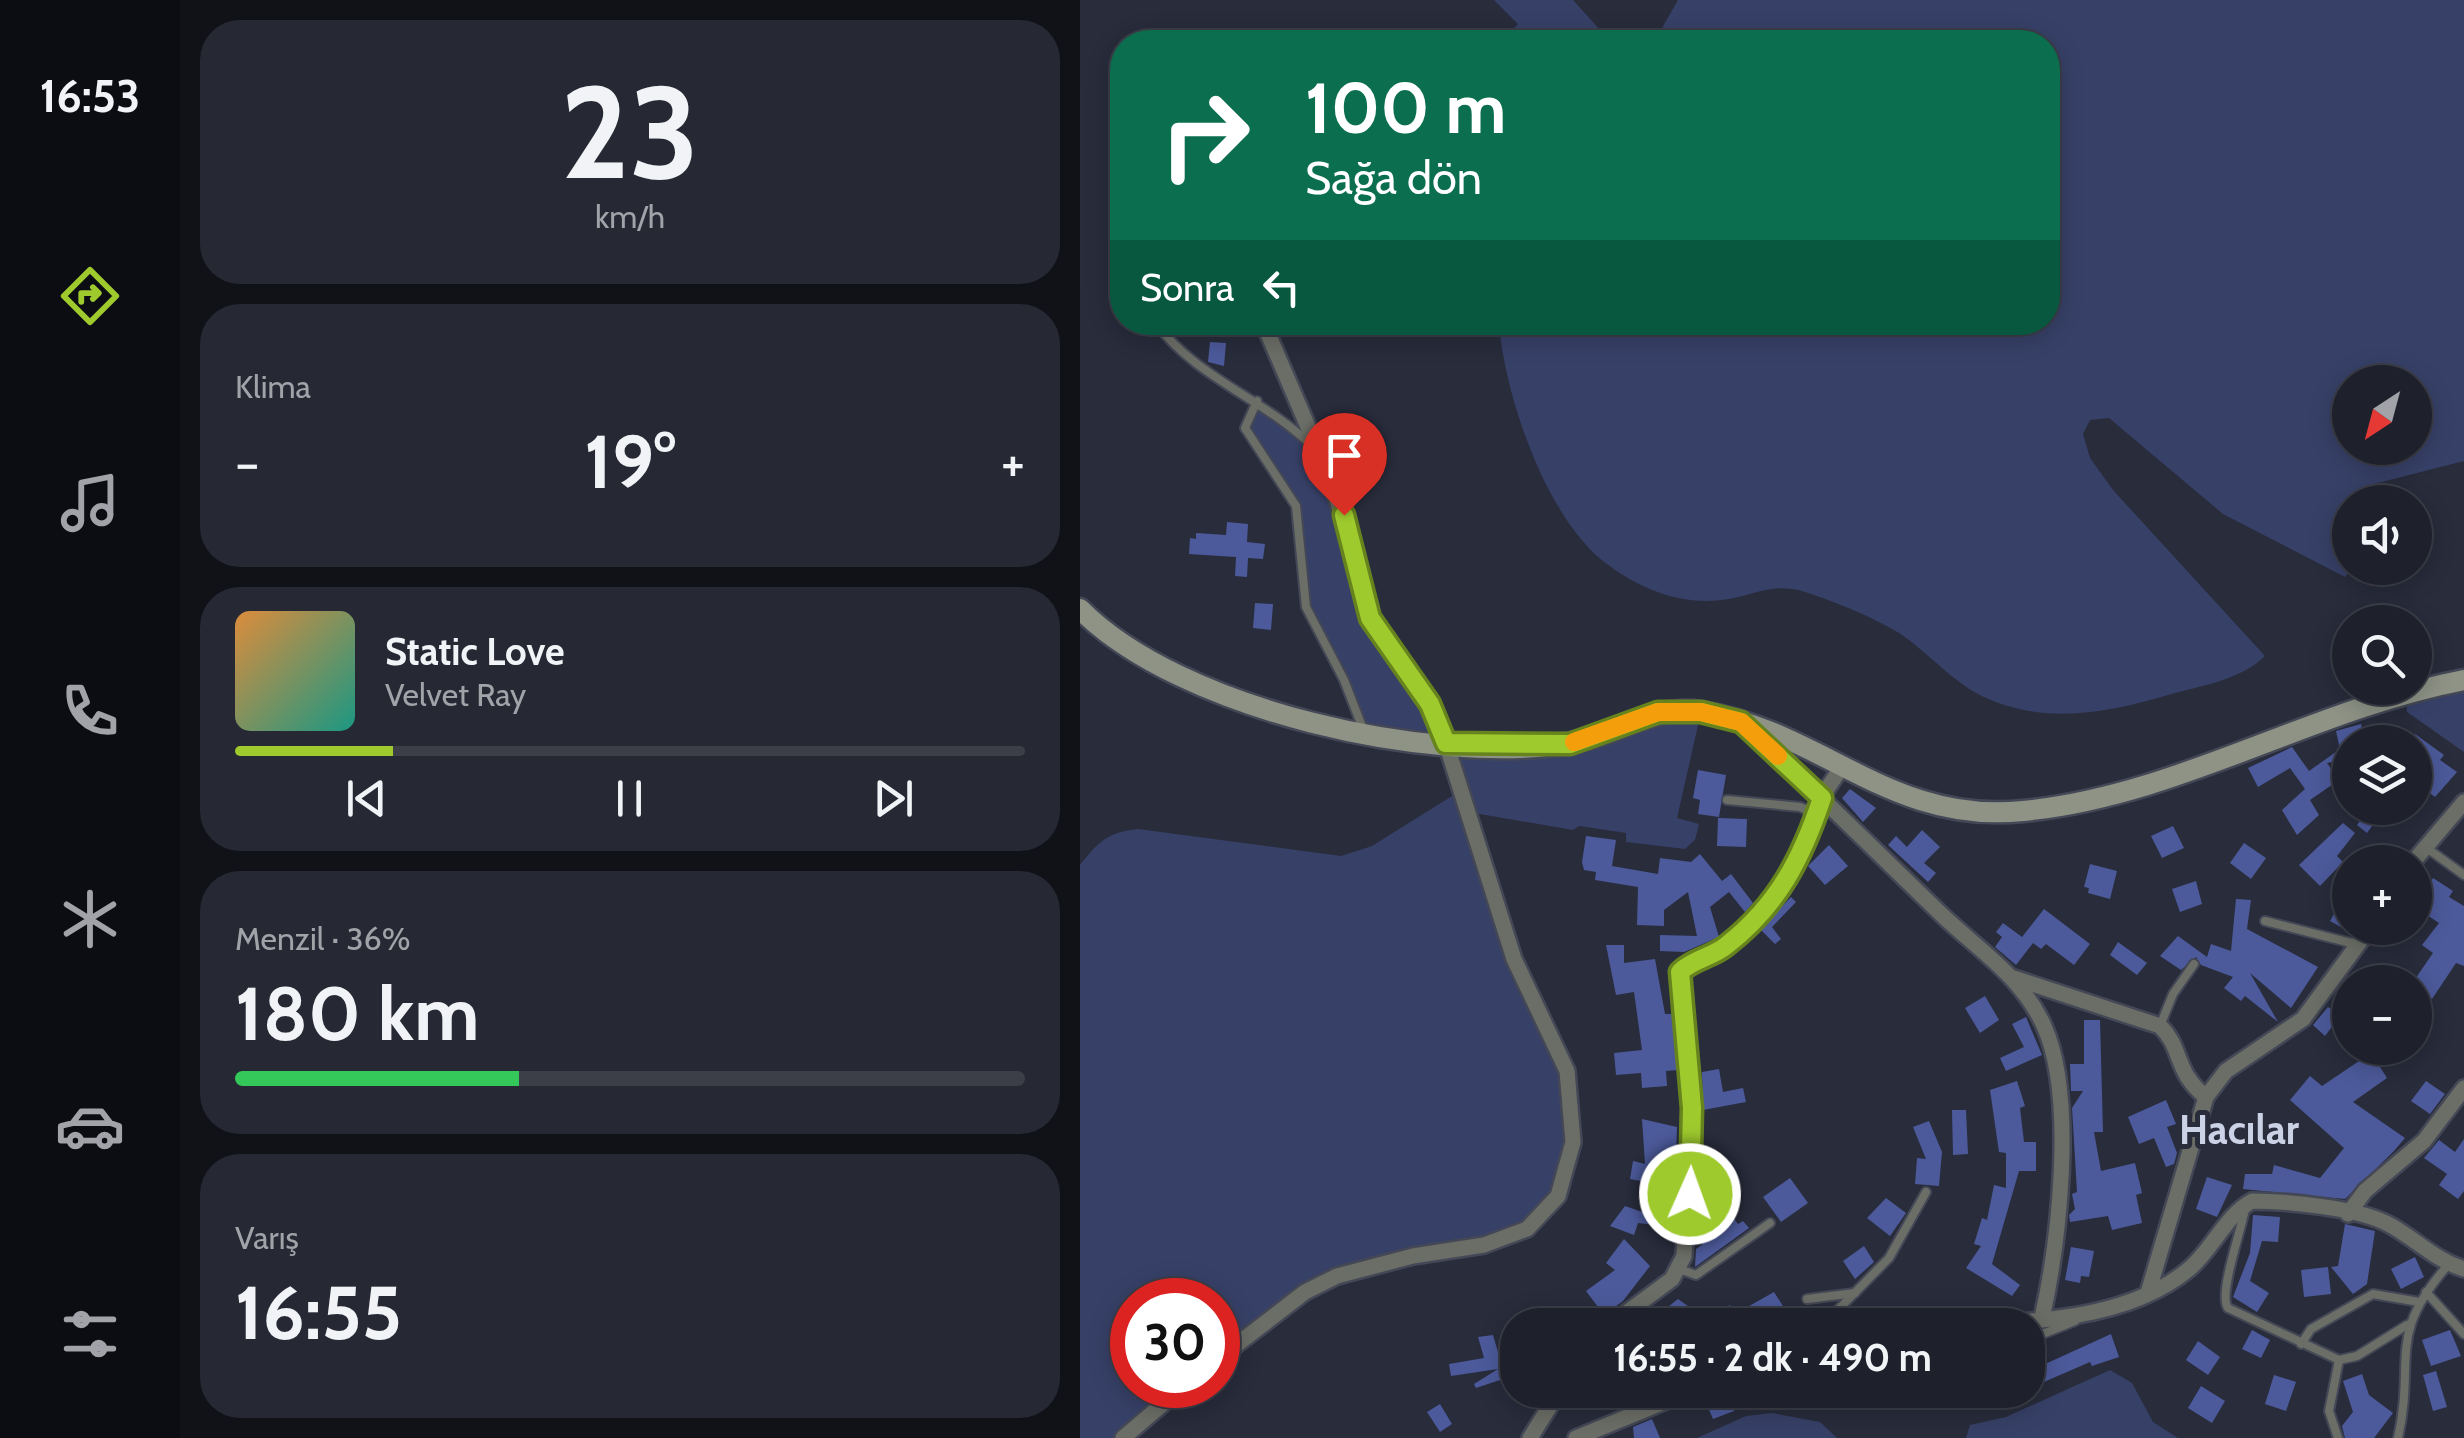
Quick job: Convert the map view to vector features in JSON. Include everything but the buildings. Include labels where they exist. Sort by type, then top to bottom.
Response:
[{"type":"street","points":[[1240,1342],[1305,1292],[1337,1276],[1512,1237],[1539,1220],[1564,1183],[1573,1142],[1566,1071],[1514,959],[1446,743],[1430,704],[1370,618],[1344,515],[1268,335]]},
{"type":"street","points":[[1080,609],[1125,644],[1214,692],[1284,717],[1364,733],[1446,743],[1570,744],[1673,710],[1741,722],[1918,802],[1956,811],[2021,812],[2132,790],[2362,704],[2464,680]]},
{"type":"street","points":[[1741,722],[2014,978],[2044,1027],[2059,1072],[2055,1246],[2044,1308]]},
{"type":"street","points":[[1631,1308],[1679,1269],[1688,1230],[1692,1108],[1680,972],[1729,944],[1782,889],[1798,863],[1822,798],[1841,768]]},
{"type":"street","points":[[2425,845],[2464,802]]},
{"type":"street","points":[[2148,1293],[2206,1097],[2226,1071],[2303,1019],[2358,946]]},
{"type":"street","points":[[2014,978],[2160,1026],[2170,1039],[2180,1071],[2206,1097]]},
{"type":"street","points":[[2348,1214],[2366,1192],[2424,1141],[2464,1088]]},
{"type":"street","points":[[2045,1318],[2106,1308],[2148,1293],[2202,1258],[2246,1203],[2275,1201],[2384,1222],[2456,1267],[2464,1254]]},
{"type":"street","points":[[1123,1438],[1158,1408]]},
{"type":"street","points":[[1530,1438],[1549,1408]]},
{"type":"street","points":[[1576,1438],[1649,1408]]},
{"type":"lane","points":[[1167,335],[1191,361],[1257,401],[1318,453]]},
{"type":"lane","points":[[1257,401],[1245,428],[1279,474],[1296,506],[1306,607],[1344,680],[1364,733]]},
{"type":"lane","points":[[1727,800],[1800,807],[1816,814]]},
{"type":"lane","points":[[2432,852],[2464,875]]},
{"type":"lane","points":[[2265,921],[2358,946]]},
{"type":"lane","points":[[2160,1026],[2173,994],[2194,964]]},
{"type":"lane","points":[[1842,1308],[1889,1258],[1926,1192]]},
{"type":"lane","points":[[2246,1203],[2224,1304],[2339,1360],[2356,1356],[2408,1325]]},
{"type":"lane","points":[[1679,1269],[1696,1275],[1770,1223]]},
{"type":"lane","points":[[2398,1438],[2408,1325],[2426,1292],[2456,1267]]},
{"type":"lane","points":[[1807,1299],[1859,1292]]},
{"type":"lane","points":[[2426,1292],[2464,1334]]},
{"type":"lane","points":[[2301,1344],[2311,1330],[2372,1294],[2419,1302]]},
{"type":"lane","points":[[2045,1333],[2106,1308]]},
{"type":"lane","points":[[2338,1438],[2329,1412],[2339,1360]]},
{"type":"shaded area","points":[[1494,0],[1573,0],[1600,30],[1513,30],[1518,24]]},
{"type":"shaded area","points":[[1678,0],[2464,0],[2464,461],[2370,485],[2332,485],[2332,570],[2223,514],[2109,418],[2090,420],[2083,434],[2090,458],[2113,490],[2265,656],[2220,681],[2099,711],[2029,711],[1984,697],[1876,620],[1802,591],[1774,589],[1712,601],[1662,594],[1603,561],[1563,514],[1531,451],[1509,383],[1501,335],[2060,335],[2060,30],[1661,30]]},
{"type":"shaded area","points":[[1257,401],[1318,453],[1364,601],[1446,743],[1364,733],[1357,710],[1306,607],[1296,506],[1245,428]]},
{"type":"shaded area","points":[[2464,680],[2464,752],[2432,730],[2432,725],[2407,712],[2407,705],[2432,705],[2432,686]]},
{"type":"shaded area","points":[[1701,712],[1677,818],[1699,824],[1695,840],[1685,849],[1626,842],[1626,833],[1579,826],[1573,830],[1468,812],[1514,959],[1558,1047],[1569,1166],[1527,1229],[1337,1276],[1240,1344],[1240,1278],[1110,1278],[1110,1408],[1158,1408],[1123,1438],[1080,1438],[1080,865],[1104,840],[1138,829],[1341,856],[1372,846],[1460,791],[1446,743],[1495,746]]},
{"type":"shaded area","points":[[2110,1370],[2132,1383],[2153,1422],[2178,1438],[1966,1438],[1970,1425],[2026,1408],[2045,1408],[2045,1399]]},
{"type":"shaded area","points":[[1772,1413],[1820,1422],[1837,1438],[1697,1438],[1746,1416]]},
{"type":"slow traffic","points":[[1574,742],[1673,710],[1741,722],[1778,756]]},
{"type":"district","name":"Hacılar","points":[[2239,1129]]},
{"type":"route","points":[[1344,515],[1370,618],[1430,704],[1446,743],[1570,744],[1658,712],[1701,712],[1741,722],[1822,798],[1794,873],[1782,889],[1729,944],[1680,972],[1692,1108],[1690,1194]]}]
